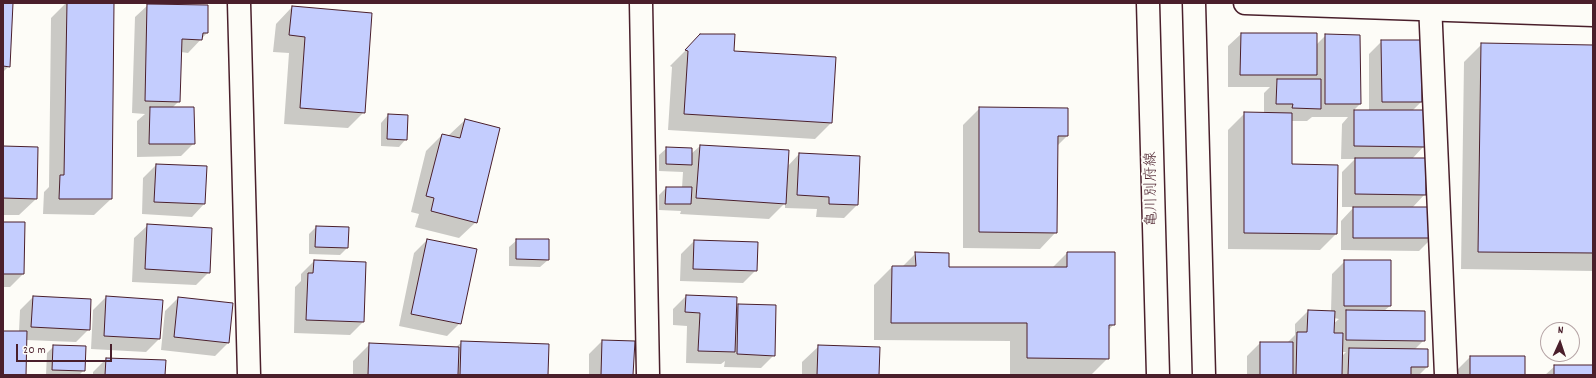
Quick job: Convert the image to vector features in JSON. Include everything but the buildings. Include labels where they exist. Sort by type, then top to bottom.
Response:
[{"type":"street","points":[[239,3],[249,375]]},
{"type":"street","points":[[641,3],[648,375]]},
{"type":"street","name":"亀川別府線","points":[[1148,3],[1158,375]]},
{"type":"street","points":[[1194,3],[1204,375]]},
{"type":"street","points":[[1245,3],[1430,6],[1593,15]]},
{"type":"street","points":[[1430,6],[1446,375]]}]
